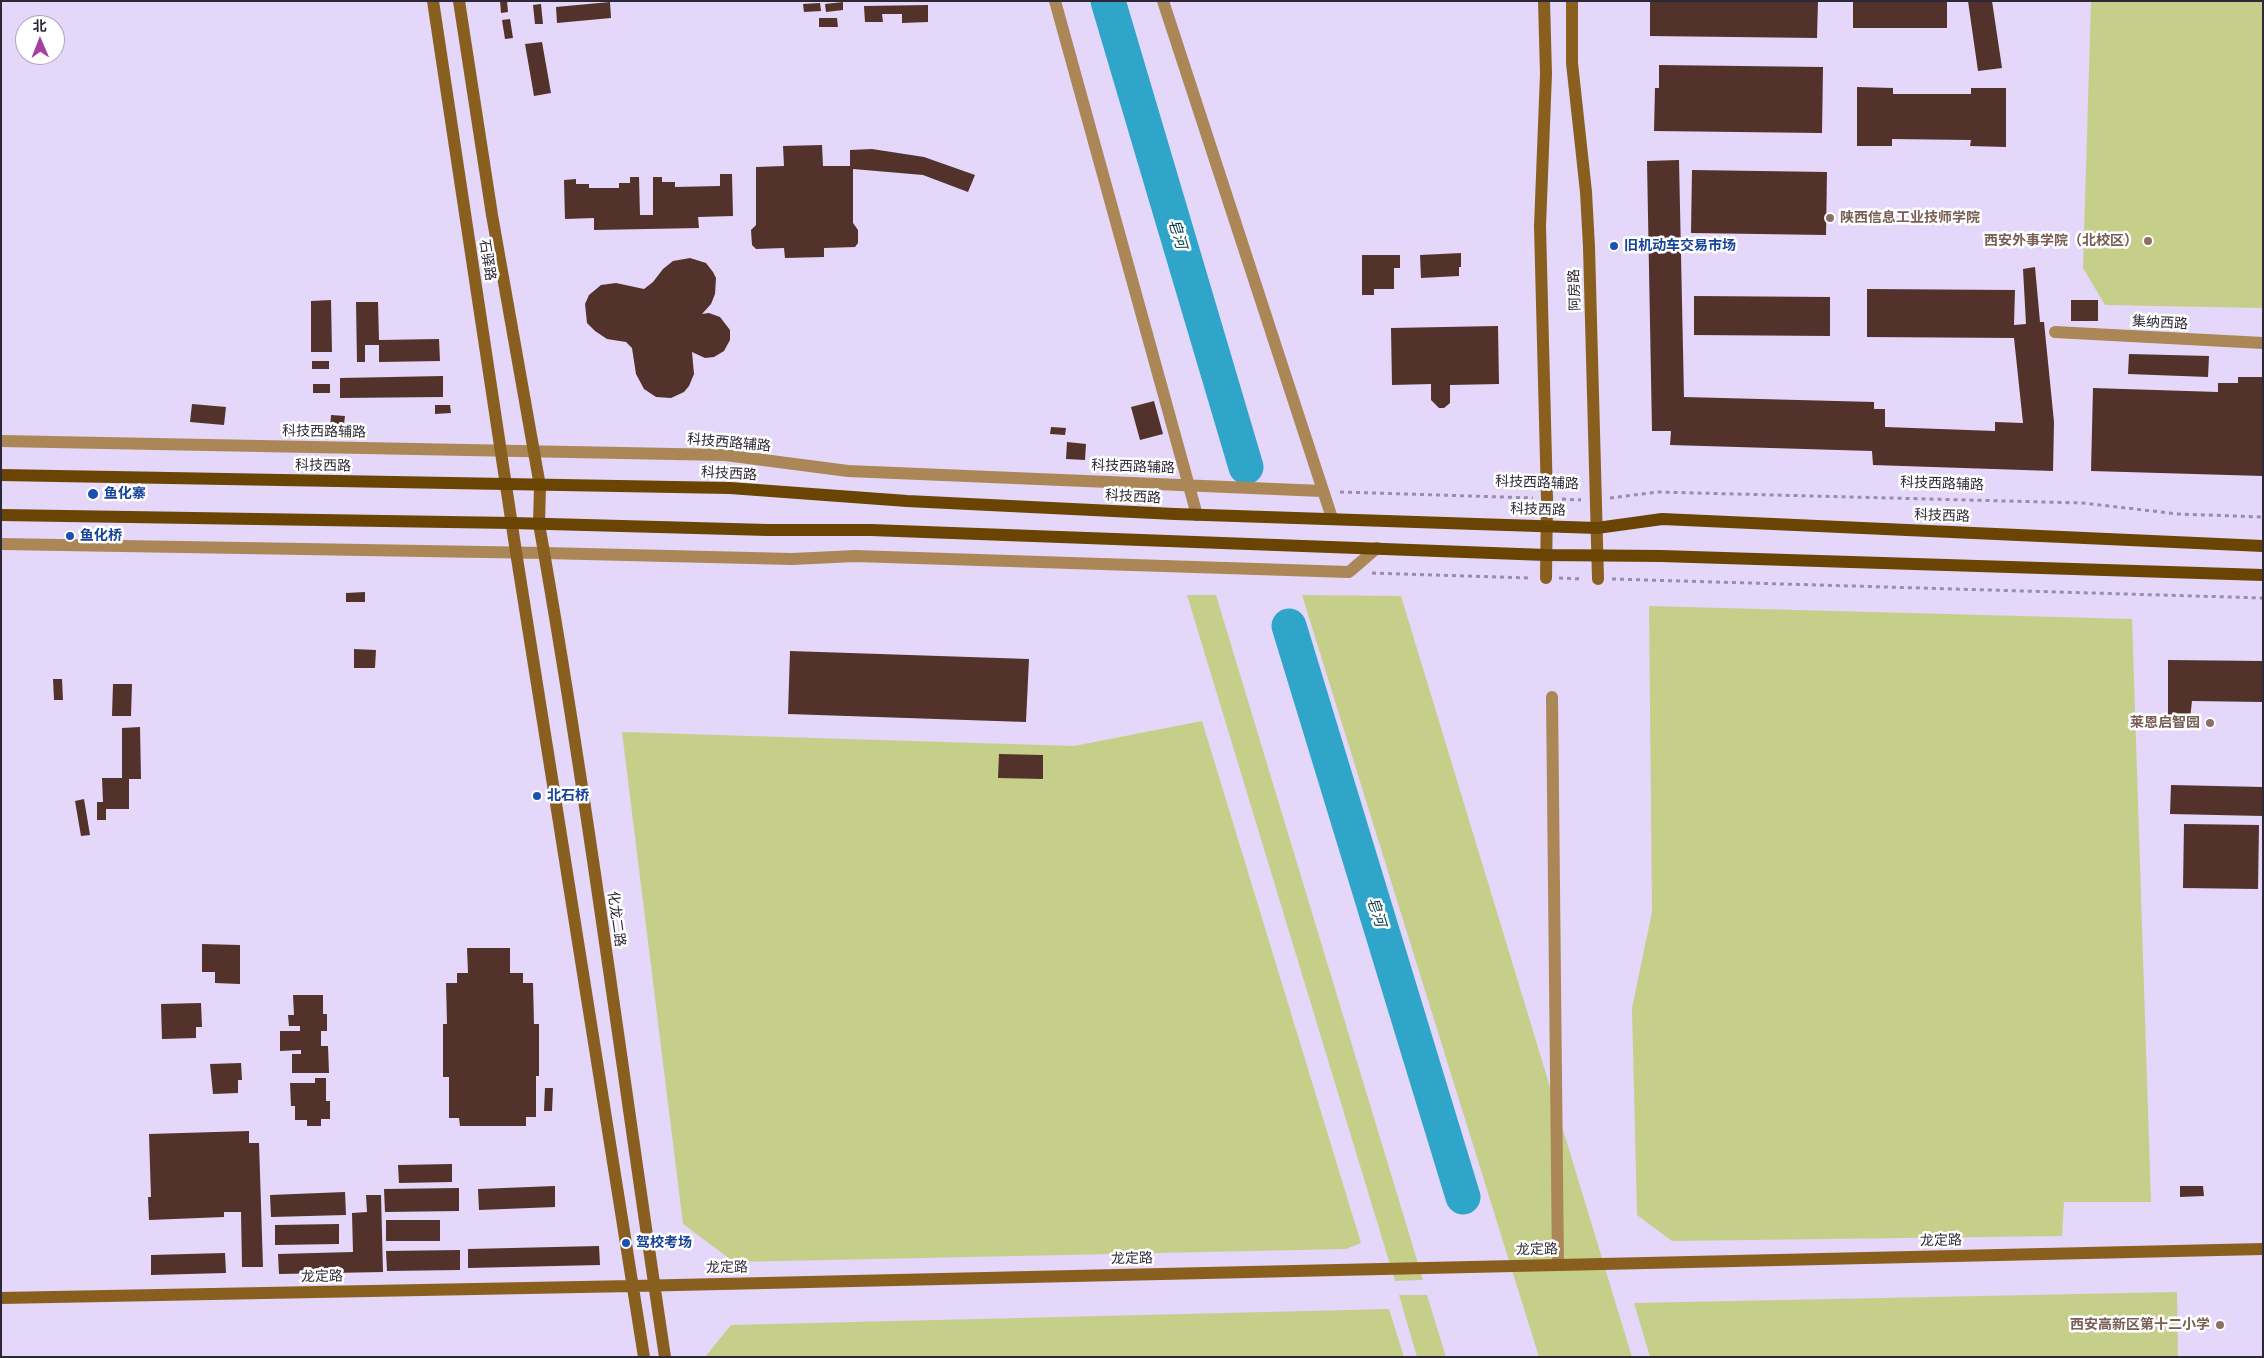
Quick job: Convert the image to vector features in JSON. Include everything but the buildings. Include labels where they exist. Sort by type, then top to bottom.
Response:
[{"type":"main road","name":"科技西路","points":[[1,475],[730,488],[907,501],[1197,515],[1597,528],[1662,519],[2263,546]]},
{"type":"main road","points":[[1,515],[512,523],[749,530],[878,530],[1597,557],[1661,556],[2263,575]]},
{"type":"street","name":"石驿路","points":[[433,1],[512,523]]},
{"type":"street","name":"石驿路","points":[[459,1],[492,215],[540,486]]},
{"type":"street","points":[[1055,1],[1197,515]]},
{"type":"street","points":[[1163,1],[1332,518]]},
{"type":"street","points":[[1544,1],[1546,74],[1540,226],[1547,499],[1546,578]]},
{"type":"street","name":"阿房路","points":[[1572,1],[1572,63],[1587,201],[1598,579]]},
{"type":"street","name":"集纳西路","points":[[2055,332],[2263,343]]},
{"type":"street","name":"科技西路辅路","points":[[1,441],[725,455],[848,471],[1322,491]]},
{"type":"street","name":"化龙二路","points":[[540,486],[540,524],[544,552],[590,835],[600,921],[665,1357]]},
{"type":"street","points":[[512,523],[644,1357]]},
{"type":"street","points":[[1,544],[544,552],[792,559],[855,556],[1349,572],[1377,548]]},
{"type":"street","points":[[1552,697],[1558,1265]]},
{"type":"street","name":"龙定路","points":[[1,1298],[633,1286],[2263,1249]]},
{"type":"path","name":"科技西路辅路","points":[[1322,491],[1596,500],[1658,492],[2083,503],[2178,514],[2263,517]]},
{"type":"path","points":[[1349,572],[2263,598]]},
{"type":"green space","points":[[2091,1],[2263,1],[2263,308],[2105,305],[2083,268]]},
{"type":"green space","points":[[1187,595],[1216,595],[1423,1280],[1395,1281]]},
{"type":"green space","points":[[1302,595],[1401,596],[1632,1357],[1539,1357]]},
{"type":"green space","points":[[1649,606],[2132,619],[2151,1202],[2064,1202],[2062,1236],[1672,1241],[1637,1215],[1632,1008],[1652,912]]},
{"type":"green space","points":[[1202,721],[1361,1243],[1346,1249],[734,1262],[683,1224],[622,732],[1074,746]]},
{"type":"green space","points":[[2177,1292],[2178,1357],[1650,1357],[1634,1303]]},
{"type":"green space","points":[[1399,1295],[1427,1295],[1446,1357],[1417,1357]]},
{"type":"green space","points":[[1389,1309],[1404,1357],[705,1357],[731,1325]]},
{"type":"waterway","name":"皂河","points":[[1108,1],[1246,467]]},
{"type":"waterway","name":"皂河","points":[[1289,626],[1463,1197]]},
{"type":"place","name":"陕西信息工业技师学院","points":[[1830,218]]},
{"type":"place","name":"西安外事学院（北校区）","points":[[2148,241]]},
{"type":"place","name":"旧机动车交易市场","points":[[1614,246]]},
{"type":"place","name":"鱼化寨","points":[[93,494]]},
{"type":"place","name":"鱼化桥","points":[[70,536]]},
{"type":"place","name":"莱恩启智园","points":[[2210,723]]},
{"type":"place","name":"北石桥","points":[[537,796]]},
{"type":"place","name":"驾校考场","points":[[626,1243]]},
{"type":"place","name":"西安高新区第十二小学","points":[[2220,1325]]}]
